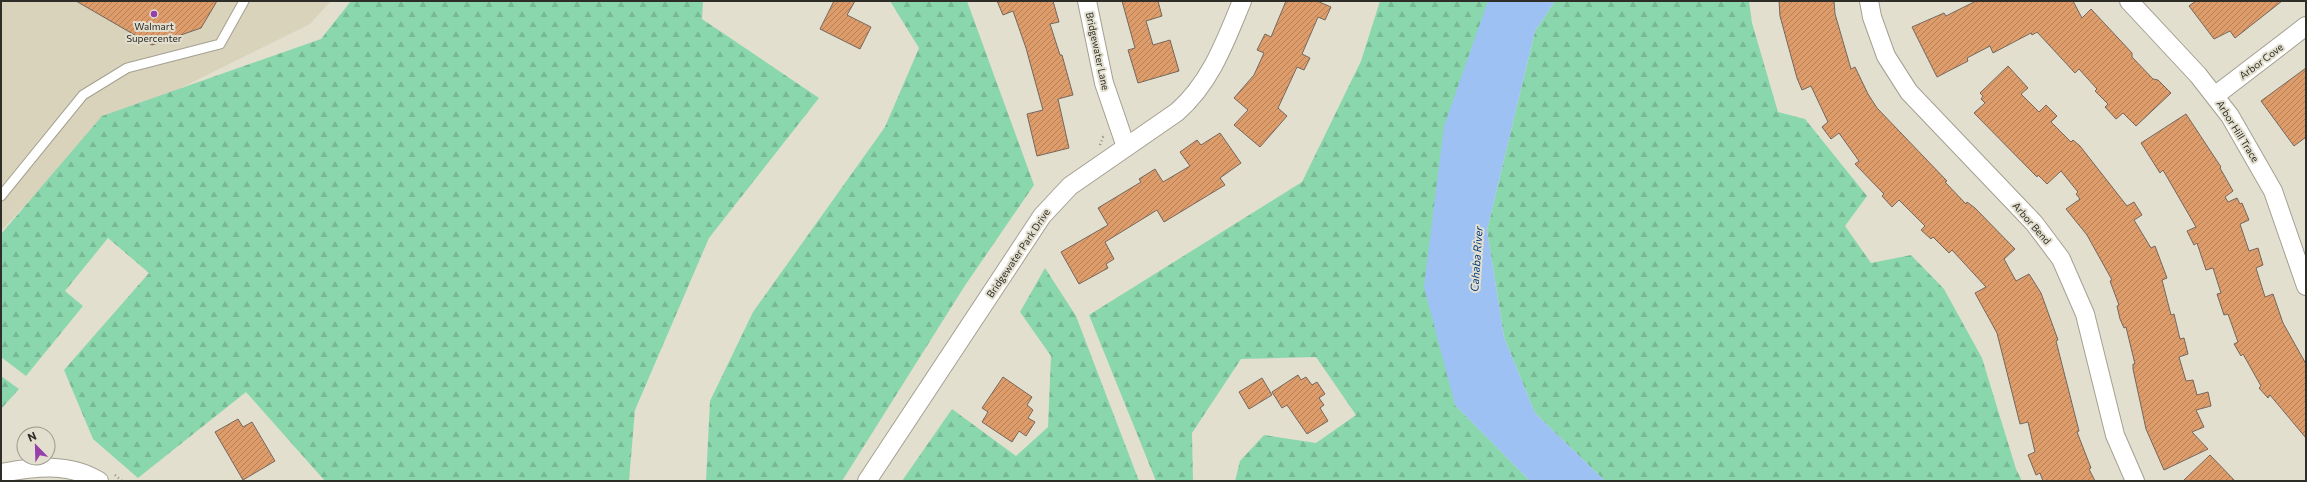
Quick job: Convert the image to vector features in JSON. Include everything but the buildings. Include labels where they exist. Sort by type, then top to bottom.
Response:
[{"type":"street","name":"Bridgewater Lane","points":[[1087,1],[1104,83],[1126,147]]},
{"type":"street","name":"Bridgewater Park Drive","points":[[867,481],[1042,216],[1070,186],[1191,100],[1214,67],[1242,1]]},
{"type":"street","name":"Arbor Bend","points":[[1869,1],[1872,17],[1886,56],[1905,87],[2034,223],[2061,259],[2085,314],[2115,436],[2135,481]]},
{"type":"street","name":"Arbor Hill Trace","points":[[2129,1],[2216,95],[2273,191],[2306,286]]},
{"type":"street","name":"Arbor Cove","points":[[2216,95],[2306,26]]},
{"type":"street","points":[[1,474],[54,467],[72,470],[99,481]]},
{"type":"lane","points":[[1,196],[83,95],[127,68],[220,44],[244,1]]},
{"type":"shaded area","points":[[1,1],[331,1],[310,24],[94,131],[1,231]]},
{"type":"green space","points":[[351,1],[703,1],[702,19],[819,98],[709,238],[635,410],[629,481],[325,481],[246,392],[138,478],[93,439],[64,370],[149,273],[108,238],[65,291],[83,306],[26,376],[1,357],[1,234],[102,116],[321,39]]},
{"type":"green space","points":[[890,1],[967,1],[1034,185],[964,287],[842,481],[706,481],[710,401],[753,312],[885,127],[919,48]]},
{"type":"green space","points":[[1380,1],[1488,1],[1455,405],[1530,481],[1235,481],[1240,461],[1264,435],[1316,443],[1356,415],[1316,357],[1241,359],[1192,433],[1193,481],[1156,481],[1089,315],[1302,182],[1361,61]]},
{"type":"green space","points":[[1555,1],[1749,1],[1752,23],[1778,112],[1805,119],[1867,196],[1845,226],[1871,263],[1911,255],[1944,289],[1982,358],[2016,469],[2022,481],[1605,481],[1535,413],[1504,337],[1487,230],[1535,31]]},
{"type":"green space","points":[[1045,268],[1076,316],[1139,481],[902,481],[952,409],[1016,456],[1048,427],[1051,356],[1020,312]]},
{"type":"green space","points":[[1,376],[19,389],[1,409]]},
{"type":"water","name":"Cahaba River","points":[[1488,1],[1555,1],[1535,31],[1487,230],[1504,337],[1535,413],[1605,481],[1530,481],[1455,405],[1424,287],[1444,126]]},
{"type":"place","name":"Walmart Supercenter","points":[[154,14]]}]
